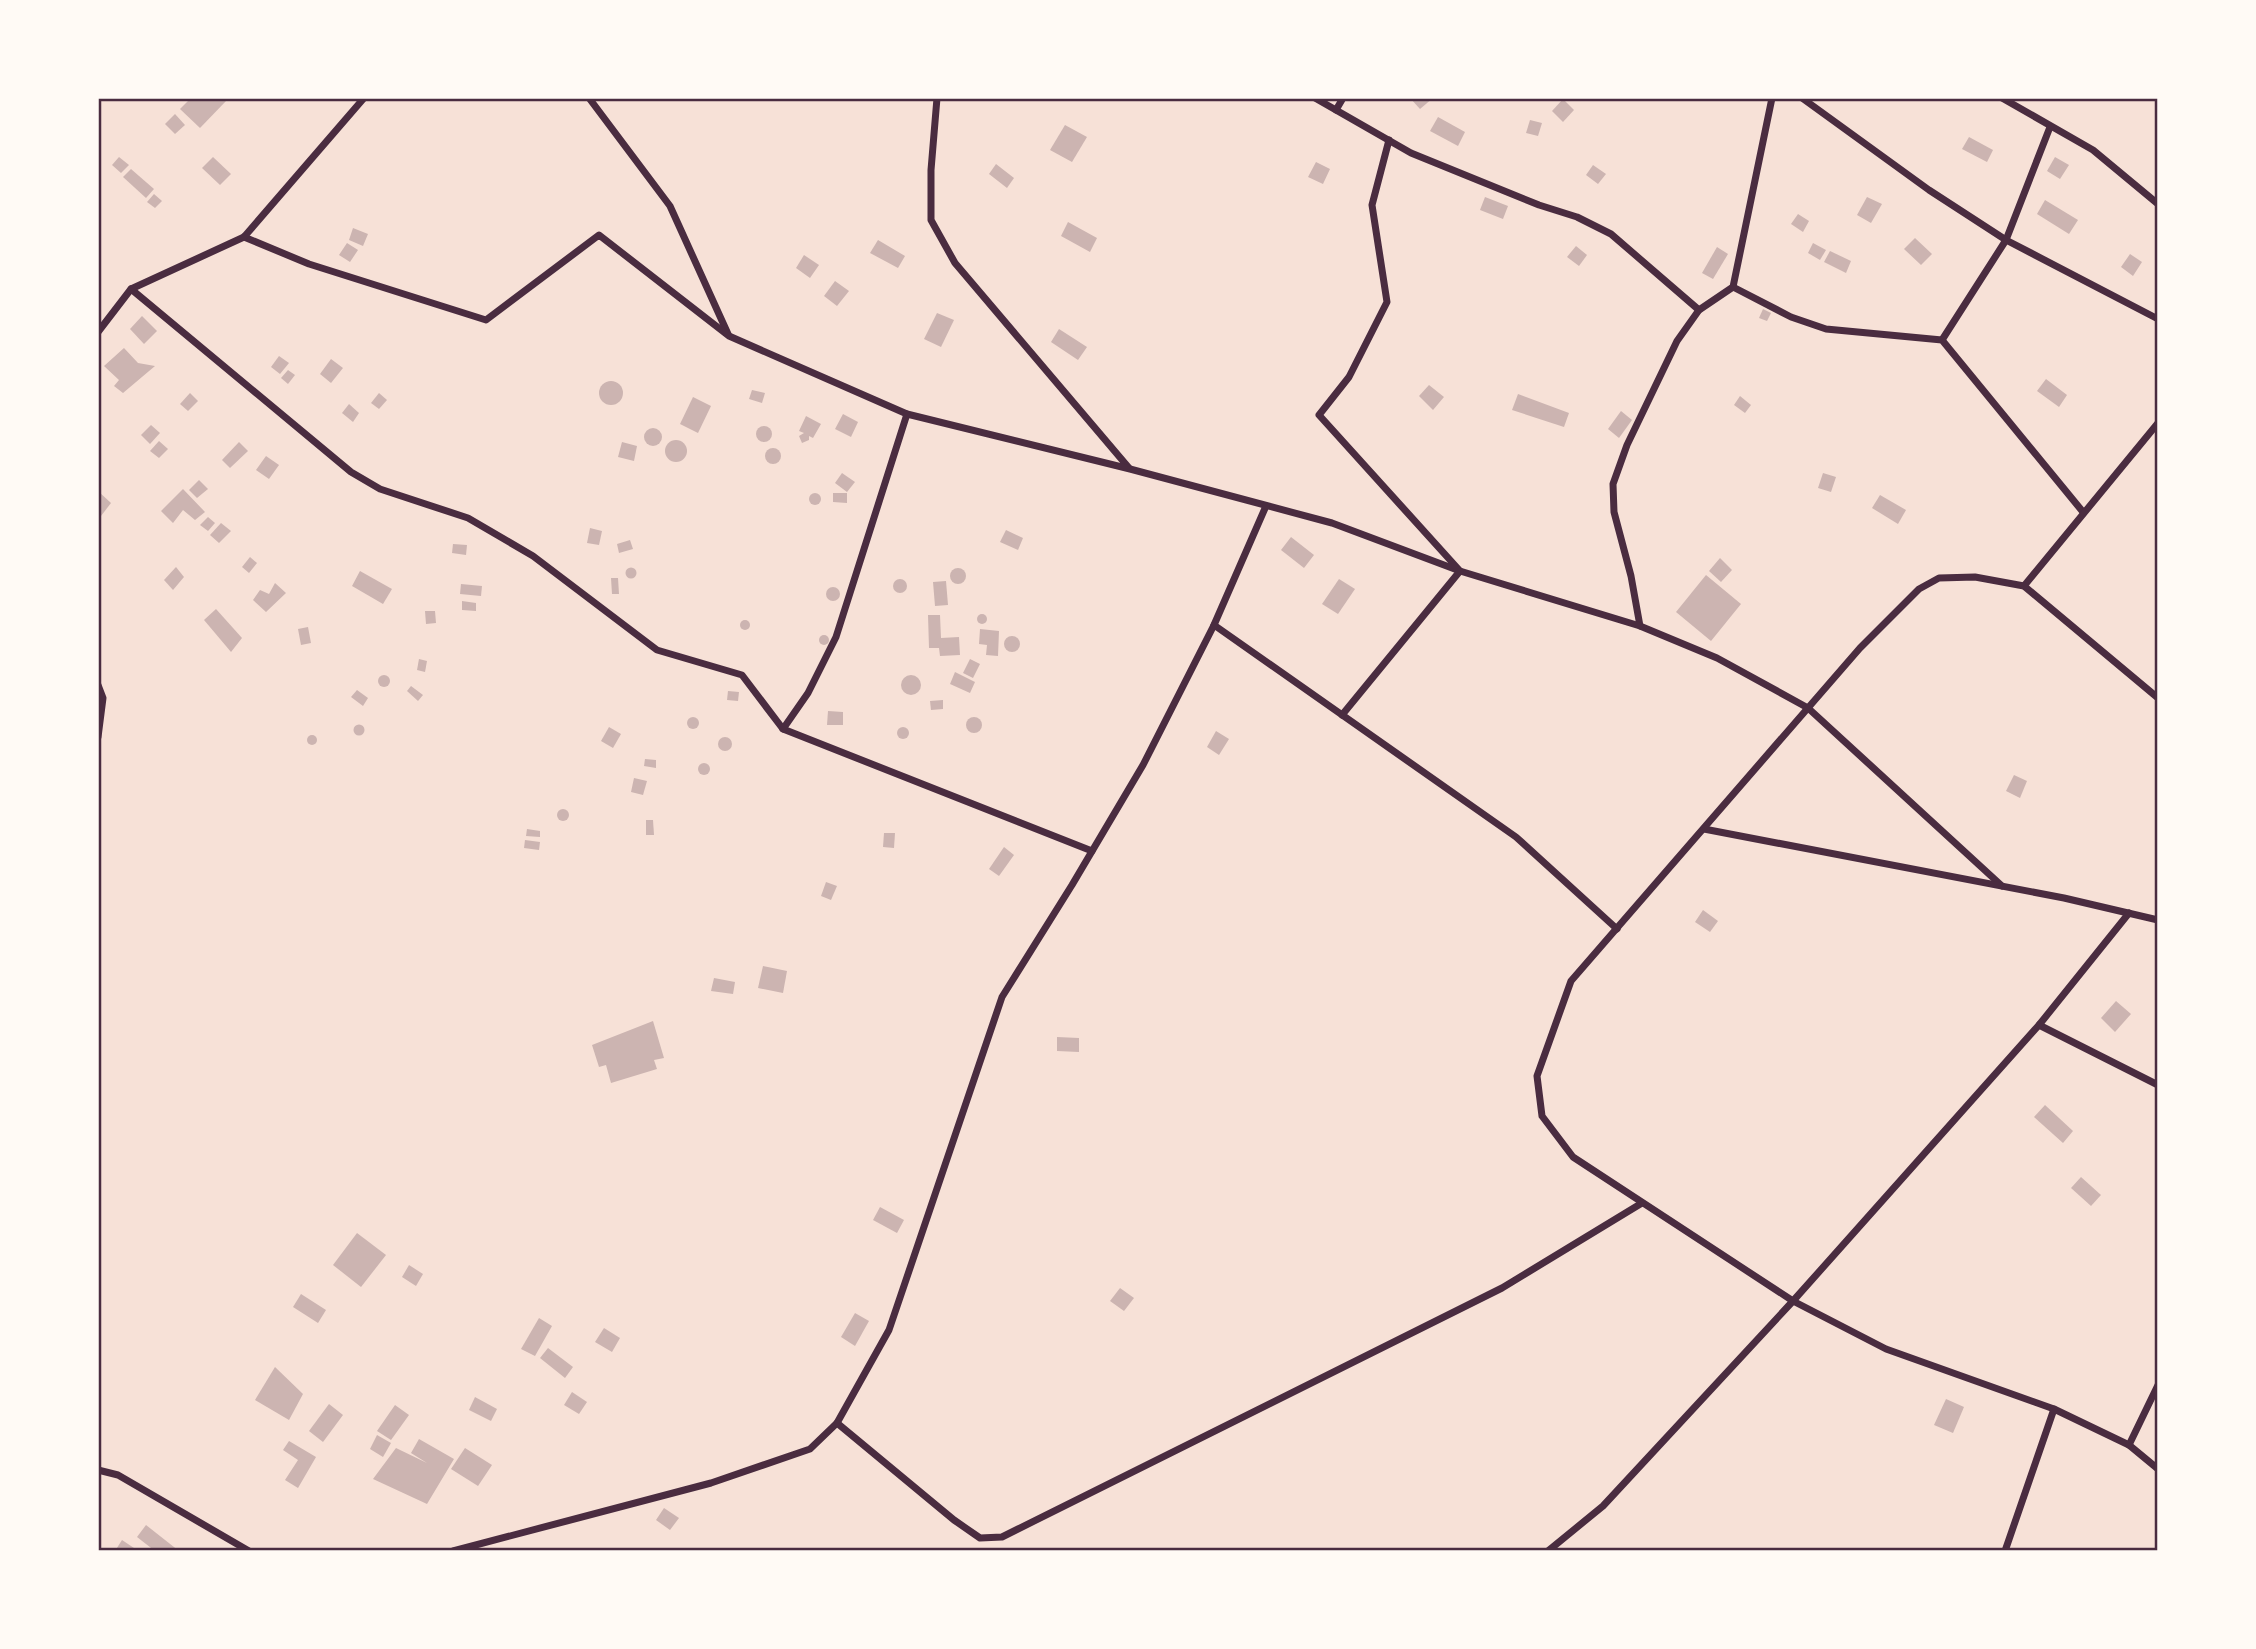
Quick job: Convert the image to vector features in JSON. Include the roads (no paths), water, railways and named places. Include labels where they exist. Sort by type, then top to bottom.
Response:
[{"type":"street","points":[[98,332],[131,289],[244,237],[364,98]]},
{"type":"street","points":[[589,98],[670,205],[729,336]]},
{"type":"street","points":[[937,98],[931,170],[931,220],[955,263],[1130,469]]},
{"type":"street","points":[[1315,98],[1424,158],[1539,205],[1577,217],[1611,234],[1699,310]]},
{"type":"street","points":[[1336,110],[1343,98]]},
{"type":"street","points":[[1640,626],[1631,576],[1614,512],[1614,484],[1627,445],[1677,341],[1699,310],[1733,287],[1772,98]]},
{"type":"street","points":[[1802,98],[1929,190],[2006,240],[2158,319]]},
{"type":"street","points":[[2002,98],[2093,150],[2158,204]]},
{"type":"street","points":[[1942,340],[2006,240],[2050,127]]},
{"type":"street","points":[[1390,140],[1372,205],[1387,302],[1349,377],[1319,415],[1460,571]]},
{"type":"street","points":[[244,237],[309,264],[486,320],[599,235],[729,336],[907,414],[1130,469],[1332,523],[1460,571],[1640,626],[1717,658],[1808,708],[2002,886]]},
{"type":"street","points":[[1733,287],[1791,317],[1826,329],[1942,340],[2083,512]]},
{"type":"street","points":[[131,289],[351,471],[380,489],[468,518],[522,550],[657,650],[742,675],[783,729],[1092,851]]},
{"type":"street","points":[[783,729],[808,693],[835,637],[907,414]]},
{"type":"street","points":[[2024,586],[2158,423]]},
{"type":"street","points":[[453,1551],[711,1483],[810,1450],[837,1423],[889,1330],[1002,997],[1143,765],[1214,625],[1266,506]]},
{"type":"street","points":[[1342,715],[1460,571]]},
{"type":"street","points":[[2158,698],[2024,586],[1963,577],[1939,578],[1919,589],[1860,648],[1572,981],[1537,1076],[1542,1116],[1573,1157],[1793,1301],[1886,1349],[2054,1409],[2129,1445],[2158,1469]]},
{"type":"street","points":[[1214,625],[1516,837],[1617,929]]},
{"type":"street","points":[[98,684],[103,698],[98,737]]},
{"type":"street","points":[[1703,829],[2002,886],[2158,920]]},
{"type":"street","points":[[1548,1551],[1603,1506],[1793,1301],[2039,1025],[2129,913]]},
{"type":"street","points":[[2039,1025],[2158,1085]]},
{"type":"street","points":[[837,1423],[954,1520],[980,1538],[1002,1537],[1502,1288],[1642,1203]]},
{"type":"street","points":[[2129,1445],[2158,1385]]},
{"type":"street","points":[[2005,1551],[2054,1409]]},
{"type":"street","points":[[98,1471],[118,1475],[249,1551]]}]
